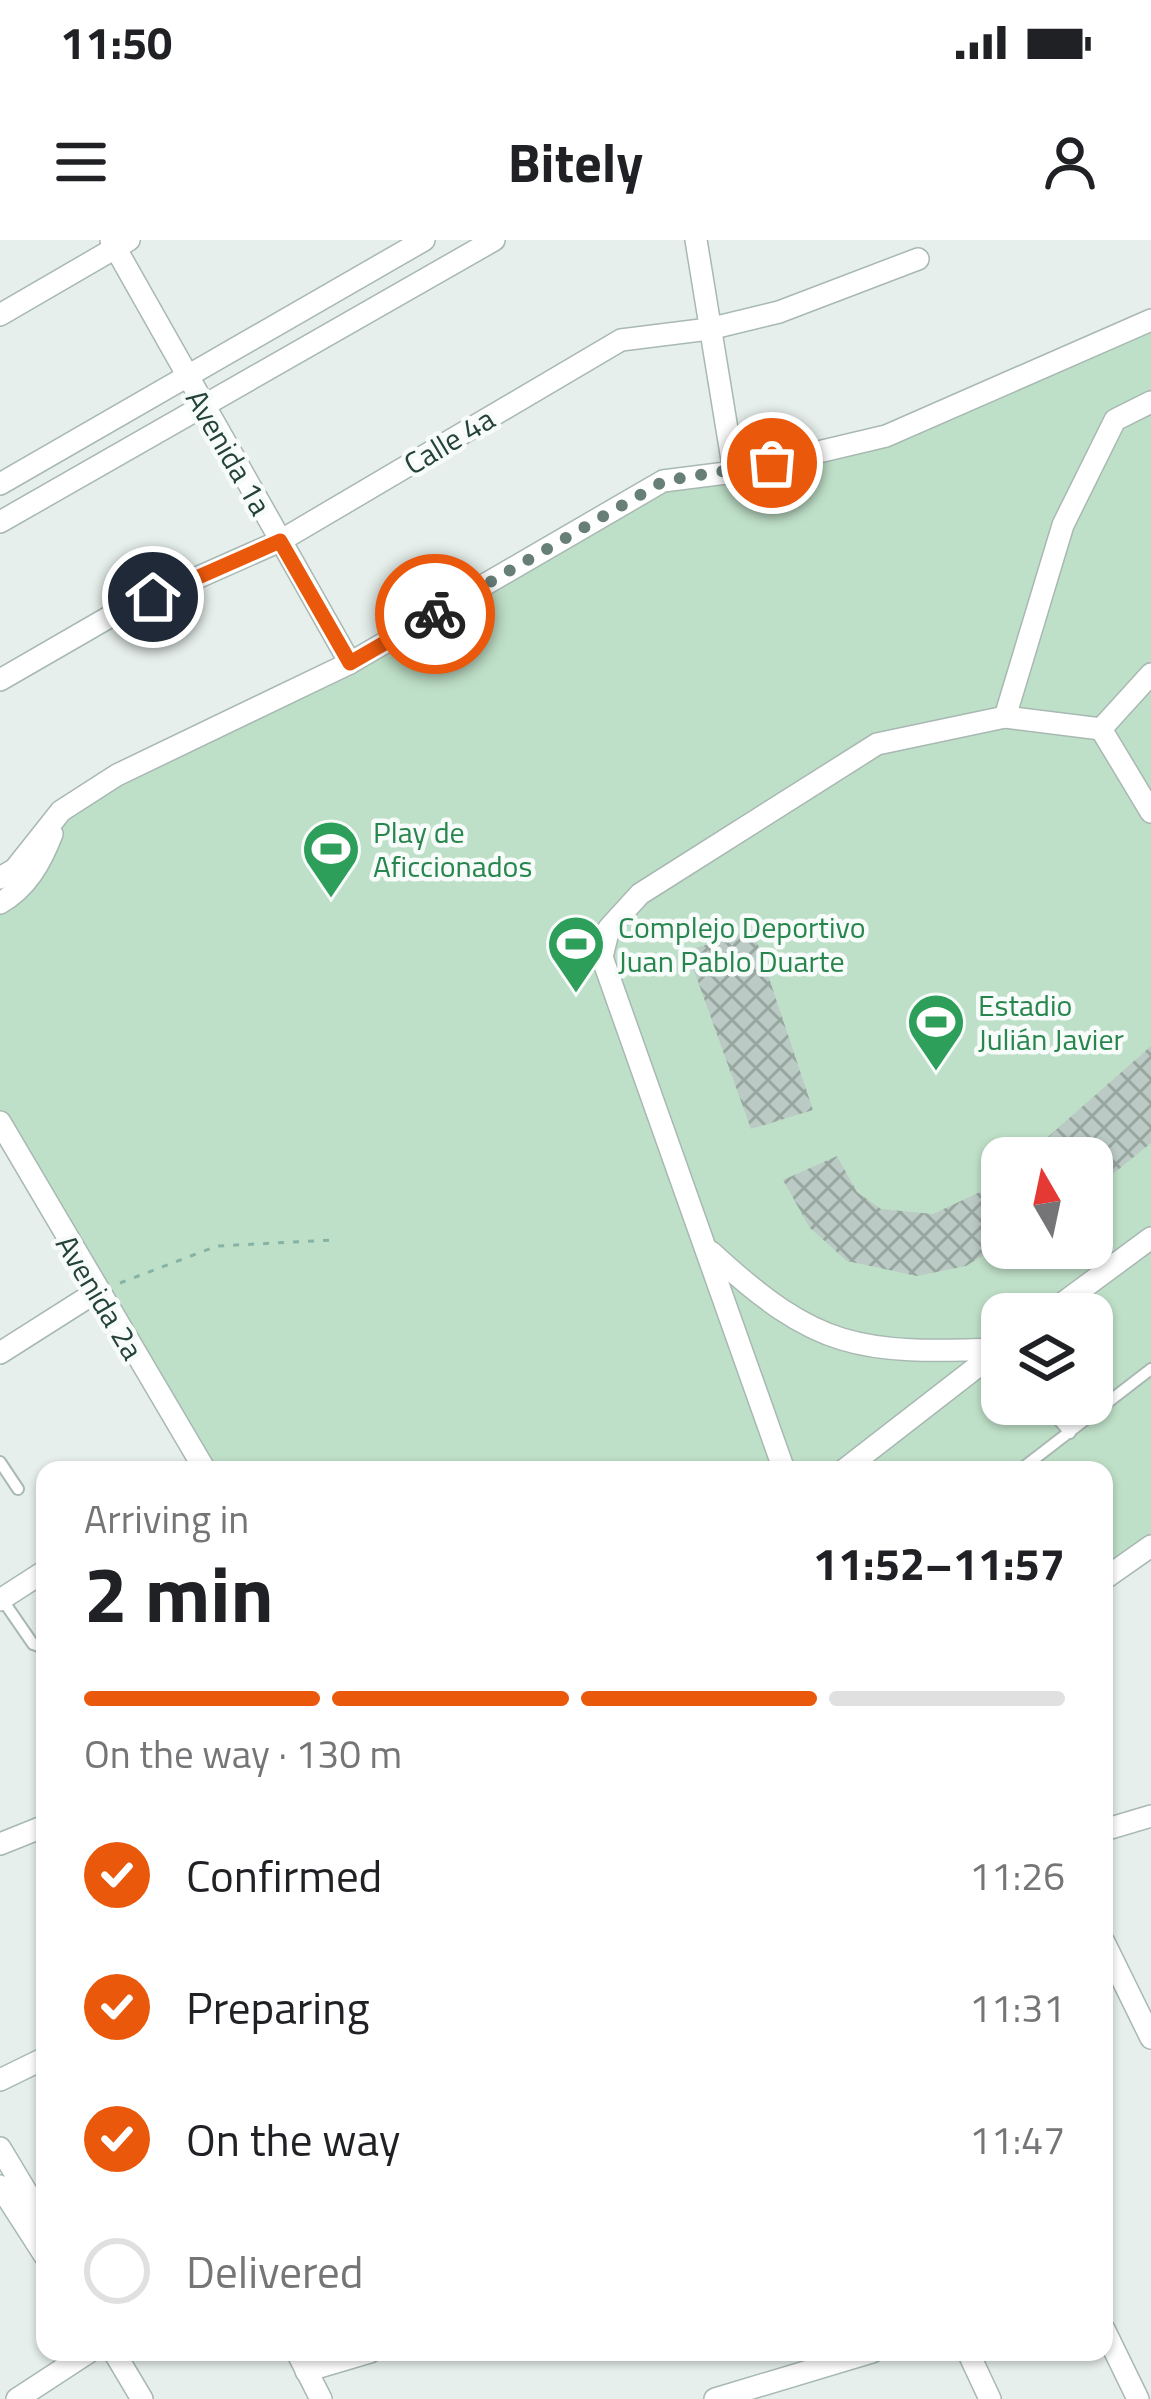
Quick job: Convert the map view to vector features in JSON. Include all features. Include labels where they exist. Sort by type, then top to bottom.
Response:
[{"type":"street","points":[[0,484],[187,378],[399,246],[424,240]]},
{"type":"street","points":[[0,522],[206,410],[494,240]]},
{"type":"street","points":[[696,240],[734,472]]},
{"type":"street","points":[[0,316],[118,242]]},
{"type":"street","name":"Avenida 1a","points":[[118,242],[187,378],[350,663]]},
{"type":"street","name":"Calle 4a","points":[[0,680],[111,616],[280,541],[621,340],[709,329],[832,295],[918,259]]},
{"type":"street","points":[[0,878],[15,869],[61,811],[118,776],[350,663],[664,481],[734,472],[886,436],[1151,320]]},
{"type":"street","points":[[1006,717],[1063,525],[1114,420],[1151,402]]},
{"type":"street","points":[[1101,729],[1151,674]]},
{"type":"street","points":[[781,1461],[711,1252],[602,957],[609,928],[640,894],[877,745],[1006,717],[1101,729]]},
{"type":"street","points":[[1101,729],[1151,812]]},
{"type":"street","points":[[0,903],[15,894],[42,861],[61,811]]},
{"type":"street","name":"Avenida 2a","points":[[0,1122],[198,1461]]},
{"type":"street","points":[[1076,1293],[1151,1238]]},
{"type":"street","points":[[711,1252],[756,1294],[810,1329],[875,1350],[981,1350]]},
{"type":"street","points":[[0,1353],[96,1293]]},
{"type":"street","points":[[856,1461],[981,1365]]},
{"type":"street","points":[[1113,1573],[1151,1546]]},
{"type":"street","points":[[1,1600],[36,1577]]},
{"type":"street","points":[[1113,1827],[1151,1816]]},
{"type":"street","points":[[0,1844],[36,1830]]},
{"type":"street","points":[[1113,1960],[1151,2038]]},
{"type":"street","points":[[0,2080],[36,2062]]},
{"type":"street","points":[[0,2148],[36,2208]]},
{"type":"street","points":[[0,2186],[36,2242]]},
{"type":"street","points":[[1113,2352],[1131,2397]]},
{"type":"street","points":[[17,2399],[75,2361]]},
{"type":"street","points":[[119,2361],[142,2399]]},
{"type":"street","points":[[301,2361],[322,2399]]},
{"type":"street","points":[[715,2399],[842,2361]]},
{"type":"street","points":[[972,2361],[990,2399]]},
{"type":"lane","points":[[1032,1461],[1151,1369]]},
{"type":"lane","points":[[1063,1425],[1070,1433]]},
{"type":"lane","points":[[0,1462],[18,1489]]},
{"type":"lane","points":[[1,1600],[36,1645]]},
{"type":"path","points":[[96,1293],[161,1263],[218,1246],[334,1240]]},
{"type":"green space","name":"Complejo Deportivo Juan Pablo Duarte","points":[[1151,318],[1151,1545],[1113,1572],[1113,1461],[203,1461],[0,1113],[0,878],[61,811],[273,704],[663,481],[886,436]]},
{"type":"building","points":[[753,930],[813,1110],[751,1129],[687,951]]},
{"type":"building","points":[[1151,1046],[1151,1143],[1113,1174],[1113,1137],[1048,1137]]},
{"type":"building","points":[[837,1156],[857,1192],[881,1209],[933,1214],[980,1192],[981,1257],[966,1266],[917,1276],[847,1261],[810,1228],[783,1180]]},
{"type":"way so far","points":[[435,614],[664,481],[772,463]]},
{"type":"place","name":"Play de Aficcionados","points":[[331,900]]},
{"type":"place","name":"Complejo Deportivo Juan Pablo Duarte","points":[[576,995]]},
{"type":"place","name":"Estadio Julián Javier","points":[[936,1073]]},
{"type":"route","points":[[153,597],[280,541],[350,663],[435,614]]}]
